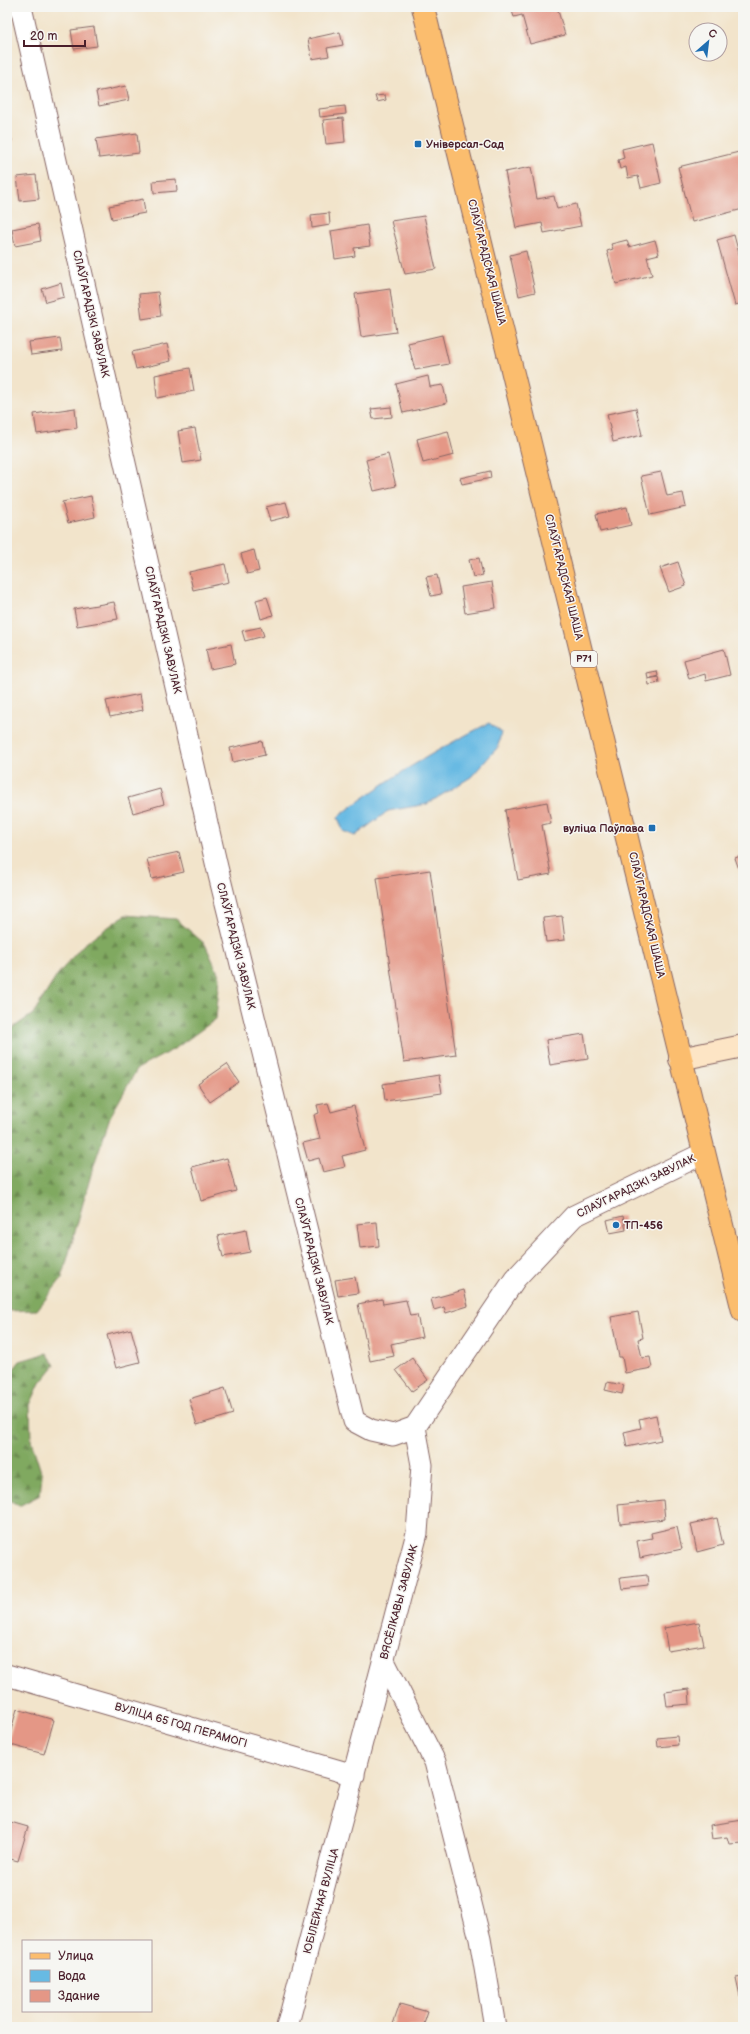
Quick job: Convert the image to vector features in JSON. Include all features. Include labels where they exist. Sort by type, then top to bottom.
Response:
[{"type":"main road","name":"СЛАЎГАРАДСКАЯ ШАША","points":[[423,7],[743,1311]]},
{"type":"main road","points":[[680,1059],[743,1046]]},
{"type":"street","name":"СЛАЎГАРАДЗКІ ЗАВУЛАК","points":[[21,7],[217,867],[354,1421],[371,1430],[393,1435],[415,1427],[515,1279],[574,1216],[704,1153]]},
{"type":"street","name":"ВЯСЁЛКАВЫ ЗАВУЛАК","points":[[354,1774],[417,1532],[422,1465],[415,1427]]},
{"type":"street","points":[[384,1661],[435,1762],[480,1939],[495,2027]]},
{"type":"street","name":"ВУЛІЦА 65 ГОД ПЕРАМОГІ","points":[[7,1675],[354,1774]]},
{"type":"street","name":"ЮБІЛЕЙНАЯ ВУЛІЦА","points":[[287,2027],[354,1774]]},
{"type":"green space","points":[[125,915],[176,919],[205,944],[220,977],[216,1019],[176,1048],[137,1069],[110,1117],[92,1171],[62,1278],[37,1310],[7,1311],[7,1032],[33,1014],[58,974],[83,945]]},
{"type":"green space","points":[[47,1353],[55,1365],[40,1383],[30,1405],[31,1440],[42,1475],[40,1495],[19,1506],[7,1498],[7,1377],[20,1361]]},
{"type":"water","points":[[489,723],[501,732],[498,747],[471,777],[427,804],[388,811],[355,836],[343,831],[338,817],[356,803],[411,766]]},
{"type":"building","points":[[557,7],[565,35],[530,44],[522,15],[514,17],[511,8]]},
{"type":"building","points":[[94,27],[97,46],[74,49],[71,30]]},
{"type":"building","points":[[340,32],[343,45],[327,48],[329,56],[312,59],[308,39]]},
{"type":"building","points":[[126,86],[129,100],[99,106],[96,92]]},
{"type":"building","points":[[385,95],[386,100],[377,102],[375,96]]},
{"type":"building","points":[[345,106],[346,114],[320,117],[319,109]]},
{"type":"building","points":[[7,116],[12,141],[7,142]]},
{"type":"building","points":[[343,118],[345,142],[326,144],[323,120]]},
{"type":"building","points":[[137,133],[139,153],[99,158],[96,139]]},
{"type":"building","points":[[652,142],[661,183],[641,188],[638,176],[628,178],[626,167],[620,169],[618,160],[624,158],[622,149]]},
{"type":"building","points":[[743,151],[743,209],[692,222],[678,167]]},
{"type":"building","points":[[531,167],[537,199],[554,196],[557,209],[576,204],[581,226],[544,233],[542,223],[516,228],[505,172]]},
{"type":"building","points":[[36,175],[39,199],[20,201],[17,177]]},
{"type":"building","points":[[176,179],[177,191],[154,193],[153,181]]},
{"type":"building","points":[[143,199],[145,213],[112,219],[109,206]]},
{"type":"building","points":[[329,213],[330,225],[312,228],[311,215]]},
{"type":"building","points":[[424,216],[436,269],[405,274],[391,221]]},
{"type":"building","points":[[38,224],[41,241],[15,246],[12,229]]},
{"type":"building","points":[[367,225],[370,246],[354,248],[355,256],[335,259],[331,231]]},
{"type":"building","points":[[734,235],[743,269],[743,303],[735,305],[717,240]]},
{"type":"building","points":[[627,240],[629,247],[655,240],[659,254],[647,257],[652,275],[616,284],[607,251],[613,249],[611,244]]},
{"type":"building","points":[[526,251],[535,292],[519,296],[510,255]]},
{"type":"building","points":[[61,283],[64,297],[46,302],[42,289]]},
{"type":"building","points":[[390,289],[396,332],[361,337],[355,294]]},
{"type":"building","points":[[158,292],[161,316],[142,319],[139,294]]},
{"type":"building","points":[[442,335],[449,364],[415,370],[408,343]]},
{"type":"building","points":[[60,338],[62,351],[31,355],[29,342]]},
{"type":"building","points":[[167,344],[171,361],[136,369],[132,352]]},
{"type":"building","points":[[190,368],[194,391],[157,398],[155,375]]},
{"type":"building","points":[[428,376],[430,387],[443,385],[447,403],[403,413],[396,384]]},
{"type":"building","points":[[391,407],[392,417],[373,419],[371,409]]},
{"type":"building","points":[[75,408],[77,428],[37,434],[34,414]]},
{"type":"building","points":[[636,408],[642,435],[613,442],[607,414]]},
{"type":"building","points":[[195,428],[201,460],[183,463],[178,431]]},
{"type":"building","points":[[448,431],[454,455],[423,463],[417,439]]},
{"type":"building","points":[[388,454],[396,486],[374,491],[366,460]]},
{"type":"building","points":[[490,471],[491,478],[462,484],[460,478]]},
{"type":"building","points":[[661,472],[667,496],[683,493],[686,507],[650,515],[641,476]]},
{"type":"building","points":[[91,496],[95,517],[68,523],[62,502]]},
{"type":"building","points":[[286,502],[290,516],[270,521],[266,507]]},
{"type":"building","points":[[627,507],[631,525],[600,532],[596,514]]},
{"type":"building","points":[[254,550],[259,571],[247,574],[241,554]]},
{"type":"building","points":[[479,558],[483,575],[473,577],[469,560]]},
{"type":"building","points":[[678,562],[686,586],[669,592],[660,568]]},
{"type":"building","points":[[225,564],[229,582],[193,590],[189,572]]},
{"type":"building","points":[[437,575],[441,594],[431,596],[426,577]]},
{"type":"building","points":[[492,582],[496,608],[465,613],[461,587]]},
{"type":"building","points":[[267,597],[273,615],[261,619],[256,600]]},
{"type":"building","points":[[114,602],[118,619],[77,626],[74,609]]},
{"type":"building","points":[[261,627],[264,636],[245,641],[242,631]]},
{"type":"building","points":[[231,644],[235,664],[210,669],[206,649]]},
{"type":"building","points":[[724,649],[730,675],[706,681],[705,674],[689,679],[684,660]]},
{"type":"building","points":[[657,671],[658,676],[648,679],[647,673]]},
{"type":"building","points":[[658,677],[659,683],[649,685],[648,679]]},
{"type":"building","points":[[140,694],[143,710],[110,717],[106,701]]},
{"type":"building","points":[[262,741],[265,755],[233,762],[230,748]]},
{"type":"building","points":[[160,789],[164,804],[133,813],[128,798]]},
{"type":"building","points":[[547,802],[551,823],[542,825],[551,874],[518,880],[505,810]]},
{"type":"building","points":[[179,852],[184,872],[152,879],[147,859]]},
{"type":"building","points":[[743,855],[743,871],[740,872],[735,858]]},
{"type":"building","points":[[430,870],[456,1055],[404,1062],[377,878]]},
{"type":"building","points":[[562,916],[565,940],[546,942],[543,918]]},
{"type":"building","points":[[584,1034],[588,1059],[550,1065],[546,1040]]},
{"type":"building","points":[[227,1064],[239,1082],[210,1102],[198,1084]]},
{"type":"building","points":[[439,1075],[442,1093],[385,1101],[383,1084]]},
{"type":"building","points":[[328,1103],[331,1112],[354,1106],[365,1150],[342,1156],[345,1167],[323,1172],[319,1158],[308,1161],[303,1143],[320,1139],[314,1115],[319,1113],[317,1105]]},
{"type":"building","points":[[227,1158],[236,1191],[201,1201],[192,1167]]},
{"type":"building","name":"ТП-456","points":[[623,1216],[626,1230],[610,1233],[607,1220]]},
{"type":"building","points":[[377,1222],[379,1246],[360,1248],[357,1224]]},
{"type":"building","points":[[246,1230],[250,1252],[223,1257],[218,1236]]},
{"type":"building","points":[[355,1277],[358,1293],[338,1296],[335,1280]]},
{"type":"building","points":[[464,1290],[468,1306],[446,1313],[444,1307],[434,1310],[431,1299]]},
{"type":"building","points":[[382,1299],[383,1304],[406,1300],[410,1316],[417,1315],[422,1337],[391,1344],[394,1356],[370,1361],[358,1304]]},
{"type":"building","points":[[638,1312],[643,1338],[638,1339],[642,1358],[650,1357],[652,1368],[625,1373],[622,1357],[619,1357],[611,1317]]},
{"type":"building","points":[[131,1329],[140,1362],[116,1368],[107,1335]]},
{"type":"building","points":[[412,1358],[428,1380],[412,1391],[396,1370]]},
{"type":"building","points":[[607,1382],[624,1385],[622,1394],[605,1390]]},
{"type":"building","points":[[225,1388],[233,1414],[197,1425],[189,1399]]},
{"type":"building","points":[[656,1415],[661,1440],[627,1447],[624,1432],[641,1428],[639,1419]]},
{"type":"building","points":[[663,1500],[665,1519],[620,1524],[618,1505]]},
{"type":"building","points":[[717,1518],[723,1545],[697,1552],[691,1524]]},
{"type":"building","points":[[677,1527],[682,1549],[640,1558],[637,1541],[652,1538],[651,1533]]},
{"type":"building","points":[[647,1575],[648,1586],[622,1589],[620,1578]]},
{"type":"building","points":[[699,1622],[704,1645],[668,1651],[664,1628]]},
{"type":"building","points":[[689,1689],[690,1704],[667,1706],[665,1692]]},
{"type":"building","points":[[17,1709],[54,1720],[44,1754],[7,1744]]},
{"type":"building","points":[[677,1736],[678,1745],[658,1747],[657,1738]]},
{"type":"building","points":[[743,1820],[743,1843],[729,1844],[727,1837],[712,1839],[710,1825]]},
{"type":"building","points":[[7,1821],[28,1827],[18,1861],[7,1858]]},
{"type":"building","points":[[743,1977],[743,1995],[740,1996],[736,1978]]},
{"type":"building","points":[[400,2004],[428,2012],[423,2027],[392,2027]]},
{"type":"place","name":"Універсал-Сад","points":[[418,144]]},
{"type":"place","name":"вуліца Паўлава","points":[[652,828]]},
{"type":"place","name":"ТП-456","points":[[616,1225]]}]
